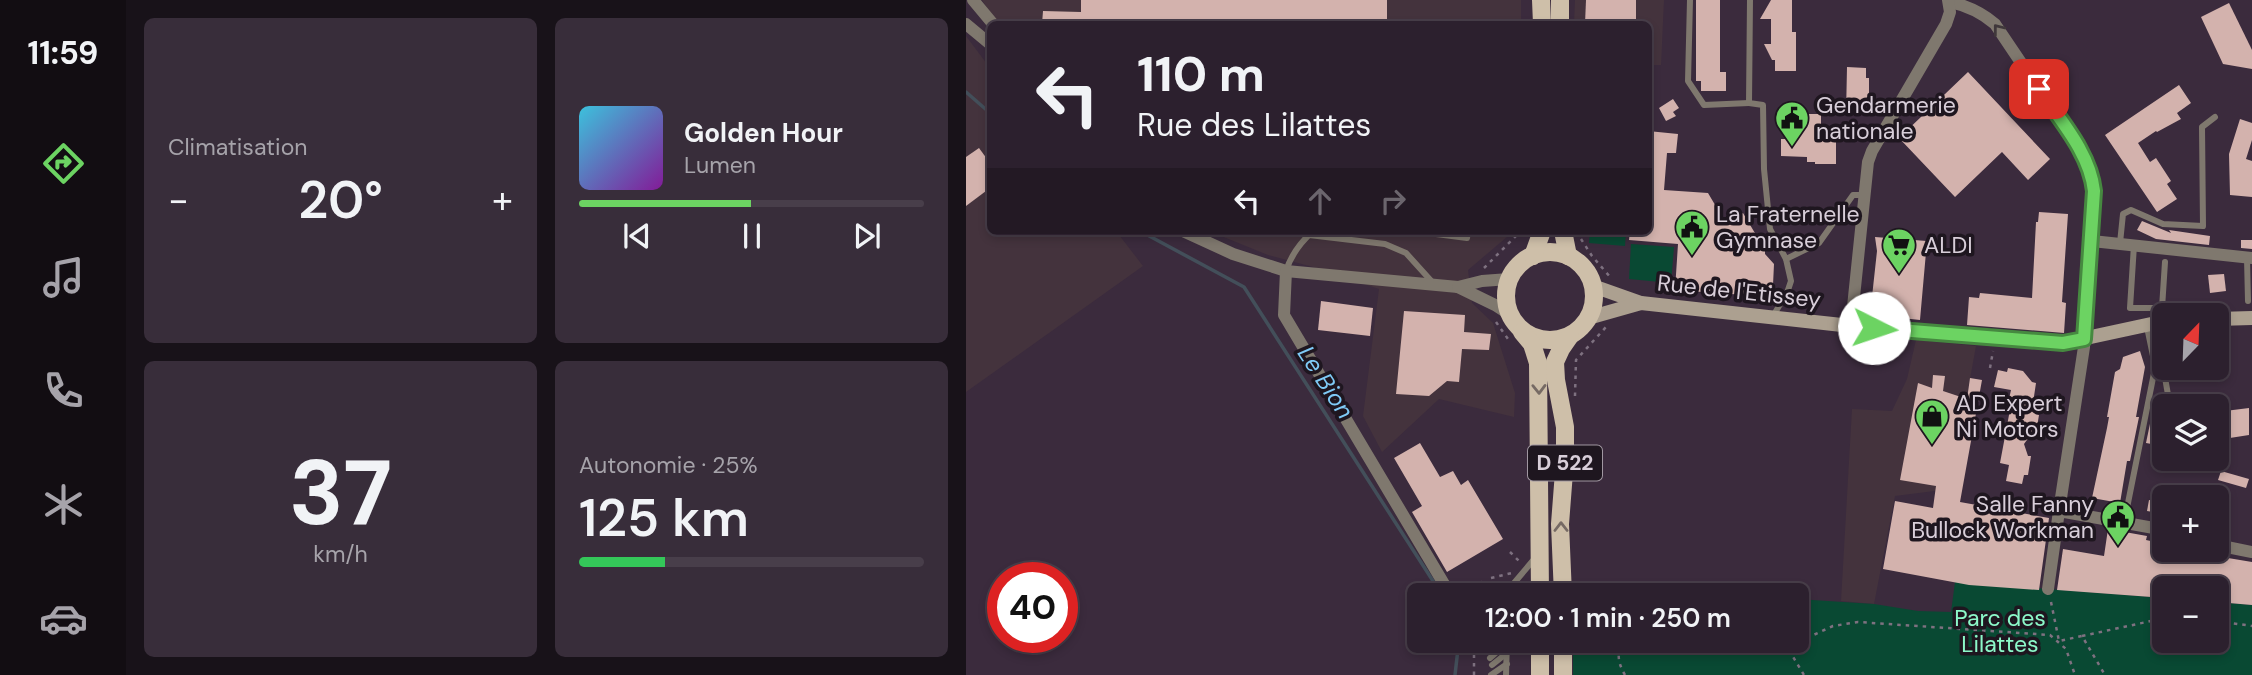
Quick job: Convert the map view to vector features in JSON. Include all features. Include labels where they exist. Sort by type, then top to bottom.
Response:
[{"type":"main road","points":[[1541,0],[1542,21]]},
{"type":"main road","points":[[1560,0],[1560,21]]},
{"type":"main road","points":[[1533,256],[1541,235]]},
{"type":"main road","points":[[1564,235],[1568,256]]},
{"type":"main road","points":[[1550,252],[1568,256],[1586,270],[1593,286],[1594,298],[1588,318],[1582,327],[1570,336],[1552,340],[1534,337],[1513,328],[1506,296],[1509,279],[1517,267],[1533,256],[1550,252]]},
{"type":"main road","name":"D 522","points":[[1513,328],[1532,344],[1538,363],[1534,560],[1538,583]]},
{"type":"main road","name":"D 522","points":[[1562,583],[1560,524],[1565,427],[1556,380],[1556,362],[1570,336]]},
{"type":"main road","points":[[1540,653],[1540,675]]},
{"type":"main road","points":[[1563,653],[1563,675]]},
{"type":"street","points":[[973,0],[990,21]]},
{"type":"street","points":[[1851,326],[1868,162],[1872,150],[1946,24],[1950,12],[1949,1],[1966,5],[1995,23],[2083,155],[2093,177],[2092,241],[2084,339],[2048,589]]},
{"type":"street","points":[[966,24],[987,42]]},
{"type":"street","points":[[1191,235],[1233,254],[1286,271],[1458,287],[1482,281],[1509,279]]},
{"type":"street","points":[[2092,241],[2250,258]]},
{"type":"street","points":[[1286,271],[1284,315],[1443,583]]},
{"type":"street","name":"Rue de l'Etissey","points":[[1593,286],[1617,303],[1641,303],[1851,326],[2063,343],[2152,322]]},
{"type":"street","points":[[1458,287],[1495,304],[1513,328]]},
{"type":"street","points":[[1588,318],[1617,303]]},
{"type":"street","points":[[2230,319],[2252,318]]},
{"type":"street","points":[[2059,511],[2152,528]]},
{"type":"street","points":[[2229,547],[2252,552]]},
{"type":"lane","points":[[1690,0],[1688,82],[1704,105],[1763,104],[1764,169],[1770,229],[1790,270],[1790,288],[1772,318]]},
{"type":"lane","points":[[1749,103],[1750,0]]},
{"type":"lane","points":[[2152,314],[2130,308],[2123,214],[2131,210],[2163,223],[2203,226],[2202,127],[2215,117]]},
{"type":"lane","points":[[1786,259],[1819,243],[1853,195],[1865,195]]},
{"type":"lane","points":[[1286,271],[1289,261],[1309,235]]},
{"type":"lane","points":[[1324,235],[1385,244],[1406,253],[1436,285]]},
{"type":"lane","points":[[1444,235],[1467,238],[1467,235]]},
{"type":"lane","points":[[2248,301],[2250,258]]},
{"type":"lane","points":[[2164,303],[2165,262]]},
{"type":"lane","points":[[2147,325],[2152,351]]},
{"type":"lane","points":[[2124,523],[2153,380]]},
{"type":"lane","points":[[1517,583],[1534,560]]},
{"type":"lane","points":[[1497,653],[1491,662],[1507,653],[1505,674]]},
{"type":"lane","points":[[1491,675],[1507,664]]},
{"type":"path","points":[[1482,281],[1484,267],[1517,235]]},
{"type":"path","points":[[1575,401],[1576,360],[1616,316],[1619,287],[1592,256],[1579,235]]},
{"type":"path","points":[[1493,318],[1513,328]]},
{"type":"path","points":[[1990,368],[1996,338]]},
{"type":"path","points":[[1510,552],[1534,560]]},
{"type":"path","points":[[2048,589],[2059,641]]},
{"type":"path","points":[[2059,641],[2152,621]]},
{"type":"path","points":[[1809,637],[1833,626],[1858,622],[2050,635],[2066,649],[2075,675]]},
{"type":"path","points":[[2229,623],[2252,626]]},
{"type":"path","points":[[2082,636],[2105,675]]},
{"type":"path","points":[[1474,653],[1474,675]]},
{"type":"path","points":[[1618,653],[1619,664],[1625,675]]},
{"type":"path","points":[[1791,653],[1804,675]]},
{"type":"shaded area","points":[[982,0],[1521,0],[1521,21],[996,21]]},
{"type":"shaded area","points":[[1575,0],[1664,0],[1661,65],[1652,65],[1652,21],[1574,21]]},
{"type":"shaded area","points":[[966,36],[987,64],[987,235],[1119,235],[1143,266],[966,392]]},
{"type":"shaded area","points":[[1219,235],[1509,235],[1468,270],[1472,303],[1493,323],[1515,393],[1514,417],[1439,399],[1382,452],[1363,416],[1379,289],[1268,255]]},
{"type":"shaded area","points":[[1916,340],[1976,346],[1950,489],[1895,496],[1874,604],[1841,601],[1852,409],[1892,411],[1907,379]]},
{"type":"green space","points":[[1590,235],[1626,235],[1625,246],[1589,243]]},
{"type":"green space","points":[[1631,244],[1674,247],[1671,283],[1629,279]]},
{"type":"green space","name":"Parc des Lilattes","points":[[1955,582],[2152,597],[2152,653],[2229,653],[2229,603],[2252,605],[2252,675],[1573,675],[1573,653],[1809,653],[1809,600],[1951,612]]},
{"type":"building","points":[[1081,0],[1387,0],[1387,21],[1042,21],[1043,11],[1081,12]]},
{"type":"building","points":[[1586,0],[1636,0],[1636,21],[1585,21]]},
{"type":"building","points":[[1696,0],[1720,0],[1720,72],[1726,72],[1726,91],[1701,91],[1701,81],[1696,81]]},
{"type":"building","points":[[1771,0],[1792,0],[1792,32],[1796,32],[1796,71],[1775,71],[1775,60],[1772,60],[1764,44],[1771,44],[1771,19],[1760,19]]},
{"type":"building","points":[[2229,3],[2252,50],[2252,69],[2223,64],[2201,17]]},
{"type":"building","points":[[1847,67],[1866,68],[1866,78],[1869,78],[1869,104],[1866,104],[1866,115],[1846,115]]},
{"type":"building","points":[[1968,72],[2050,159],[2028,180],[2002,152],[1955,197],[1899,138]]},
{"type":"building","points":[[2179,85],[2191,103],[2177,113],[2181,119],[2138,143],[2150,162],[2156,158],[2171,181],[2167,184],[2177,199],[2157,212],[2105,135]]},
{"type":"building","points":[[1673,99],[1679,108],[1673,112],[1676,116],[1666,121],[1659,108]]},
{"type":"building","points":[[1796,114],[1821,114],[1821,131],[1836,131],[1836,164],[1815,164],[1807,162],[1807,157],[1781,156],[1781,139],[1796,139]]},
{"type":"building","points":[[2240,119],[2252,123],[2252,140],[2246,159],[2252,161],[2252,197],[2230,195],[2229,154]]},
{"type":"building","points":[[1652,131],[1678,134],[1676,153],[1667,153],[1664,190],[1708,193],[1724,220],[1731,215],[1734,219],[1743,213],[1765,254],[1774,264],[1773,285],[1759,296],[1675,290],[1678,244],[1629,240],[1630,235],[1652,235]]},
{"type":"building","points":[[979,148],[987,159],[987,190],[966,206],[966,157]]},
{"type":"building","points":[[2039,212],[2068,214],[2062,302],[2066,303],[2064,333],[1967,325],[1969,297],[1979,298],[1980,293],[2032,298],[2036,222]]},
{"type":"building","points":[[2142,221],[2171,233],[2169,230],[2210,236],[2209,245],[2156,239],[2137,230]]},
{"type":"building","name":"ALDI","points":[[1875,237],[1927,241],[1920,320],[1892,317],[1871,306],[1877,251]]},
{"type":"building","points":[[2241,240],[2252,240],[2252,249],[2241,248]]},
{"type":"building","points":[[2224,274],[2226,291],[2210,293],[2208,275]]},
{"type":"building","points":[[1321,301],[1373,308],[1370,336],[1318,330]]},
{"type":"building","points":[[1404,311],[1465,315],[1464,332],[1491,334],[1489,350],[1462,349],[1459,382],[1447,381],[1429,396],[1396,394]]},
{"type":"building","points":[[2140,351],[2145,367],[2136,417],[2139,417],[2130,461],[2127,461],[2120,503],[2092,498],[2107,428],[2115,372],[2120,369],[2123,357]]},
{"type":"building","points":[[2008,368],[2023,371],[2036,383],[2033,403],[2037,404],[2035,414],[2039,415],[2036,433],[2032,433],[2024,444],[2028,456],[2031,456],[2028,475],[2024,475],[2022,484],[2006,481],[2009,465],[2000,463],[2012,399],[2009,399],[2011,390],[1994,387],[1998,370],[2007,372]]},
{"type":"building","points":[[1933,375],[1945,376],[1943,391],[1967,399],[1970,378],[1982,380],[1960,502],[2049,518],[2039,590],[1969,585],[1883,569],[1895,501],[1933,508],[1936,486],[1900,480],[1918,383],[1932,388]]},
{"type":"building","points":[[2249,408],[2249,435],[2229,438],[2229,410]]},
{"type":"building","points":[[2151,419],[2152,419],[2152,444],[2146,443]]},
{"type":"building","points":[[1420,443],[1440,477],[1453,471],[1461,485],[1468,480],[1503,539],[1447,572],[1412,512],[1422,506],[1394,458]]},
{"type":"building","points":[[2221,471],[2249,479],[2246,488],[2218,480]]},
{"type":"building","points":[[2149,500],[2152,500],[2152,512],[2147,511]]},
{"type":"building","points":[[2108,529],[2147,536],[2146,540],[2152,541],[2152,562],[2229,562],[2229,558],[2252,562],[2252,605],[2229,603],[2229,576],[2152,576],[2152,597],[2057,590],[2063,549],[2104,556]]},
{"type":"waterway","name":"Le Bion","points":[[966,92],[987,110]]},
{"type":"waterway","name":"Le Bion","points":[[1147,235],[1244,287],[1434,583]]},
{"type":"waterway","name":"Le Bion","points":[[1455,675],[1458,653]]},
{"type":"place","name":"Gendarmerie nationale","points":[[1792,148]]},
{"type":"place","name":"La Fraternelle Gymnase","points":[[1692,257]]},
{"type":"place","name":"ALDI","points":[[1899,275]]},
{"type":"place","name":"AD Expert Ni Motors","points":[[1932,446]]},
{"type":"place","name":"Salle Fanny Bullock Workman","points":[[2118,547]]},
{"type":"route","points":[[1874,328],[2063,343],[2084,339],[2093,177],[2083,155],[2039,89]]}]
